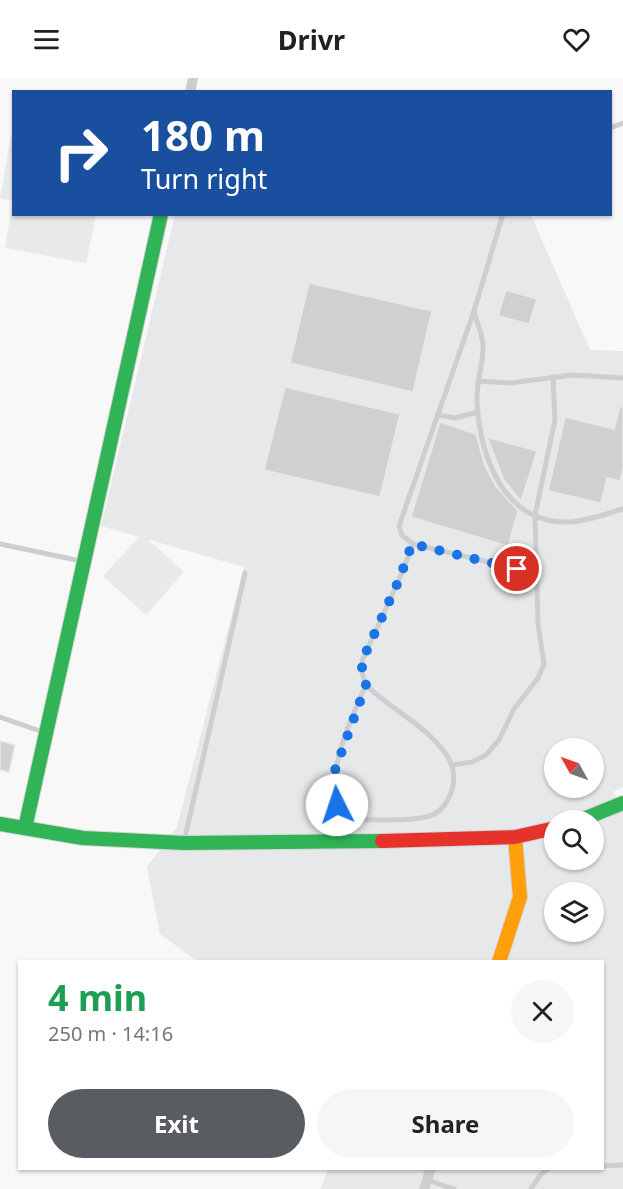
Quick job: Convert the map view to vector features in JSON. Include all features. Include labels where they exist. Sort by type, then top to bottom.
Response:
[{"type":"street","points":[[25,828],[161,216]]},
{"type":"street","points":[[604,812],[623,803]]},
{"type":"street","points":[[604,815],[623,817]]},
{"type":"street","points":[[0,824],[83,838],[184,843],[325,843],[515,837],[544,830]]},
{"type":"street","points":[[500,960],[520,897],[515,837]]},
{"type":"street","points":[[425,1185],[430,1170]]},
{"type":"lane","points":[[501,216],[474,311],[400,518],[402,534],[412,544],[538,574]]},
{"type":"lane","points":[[474,311],[483,346],[478,381],[478,412],[486,452],[496,481],[510,498],[536,515],[570,522],[623,509]]},
{"type":"lane","points":[[478,381],[511,383],[572,375],[623,378]]},
{"type":"lane","points":[[452,765],[472,762],[486,755],[499,740],[514,709],[538,678],[544,664],[538,624],[536,515],[555,420],[553,377]]},
{"type":"lane","points":[[437,415],[455,418],[478,412]]},
{"type":"lane","points":[[0,544],[83,561]]},
{"type":"lane","points":[[366,685],[334,773],[334,792],[341,812],[348,818],[357,820],[417,818],[435,814],[443,807],[453,788],[452,765],[444,751],[431,737],[366,685],[362,673],[362,661],[399,580],[412,544]]},
{"type":"lane","points":[[184,843],[245,573]]},
{"type":"lane","points":[[0,717],[45,733]]},
{"type":"lane","points":[[604,1166],[623,1165]]},
{"type":"lane","points":[[531,1189],[541,1174],[547,1170]]},
{"type":"lane","points":[[425,1185],[454,1189]]},
{"type":"shaded area","points":[[12,132],[12,201],[0,198]]},
{"type":"shaded area","points":[[12,207],[12,216],[96,216],[86,263],[5,248]]},
{"type":"shaded area","points":[[175,216],[531,216],[590,350],[623,351],[623,787],[613,792],[623,808],[623,1189],[320,1189],[328,1170],[604,1170],[604,960],[196,960],[160,934],[147,867],[177,827],[244,567],[101,526]]},
{"type":"shaded area","points":[[142,534],[184,572],[146,615],[103,576]]},
{"type":"building","points":[[309,283],[432,311],[413,392],[290,363]]},
{"type":"building","points":[[506,290],[537,299],[529,324],[498,316]]},
{"type":"building","points":[[285,387],[400,414],[380,497],[264,470]]},
{"type":"building","points":[[620,406],[623,407],[623,469],[620,481],[607,478],[601,503],[548,491],[565,417],[614,429]]},
{"type":"building","points":[[440,422],[476,434],[485,466],[495,485],[518,511],[508,546],[411,517]]},
{"type":"building","points":[[487,437],[537,451],[521,501],[504,480]]},
{"type":"building","points":[[0,741],[15,745],[9,772],[0,770]]},
{"type":"traffic: fast","points":[[25,828],[161,216]]},
{"type":"traffic: fast","points":[[604,811],[623,803]]},
{"type":"traffic: fast","points":[[0,824],[83,838],[184,843],[382,841]]},
{"type":"traffic: slow","points":[[500,960],[520,897],[515,837]]},
{"type":"traffic: jam","points":[[382,841],[515,837],[544,830]]},
{"type":"route","points":[[337,805],[334,773],[357,704],[366,685],[362,673],[362,661],[399,580],[412,544],[517,569]]}]
